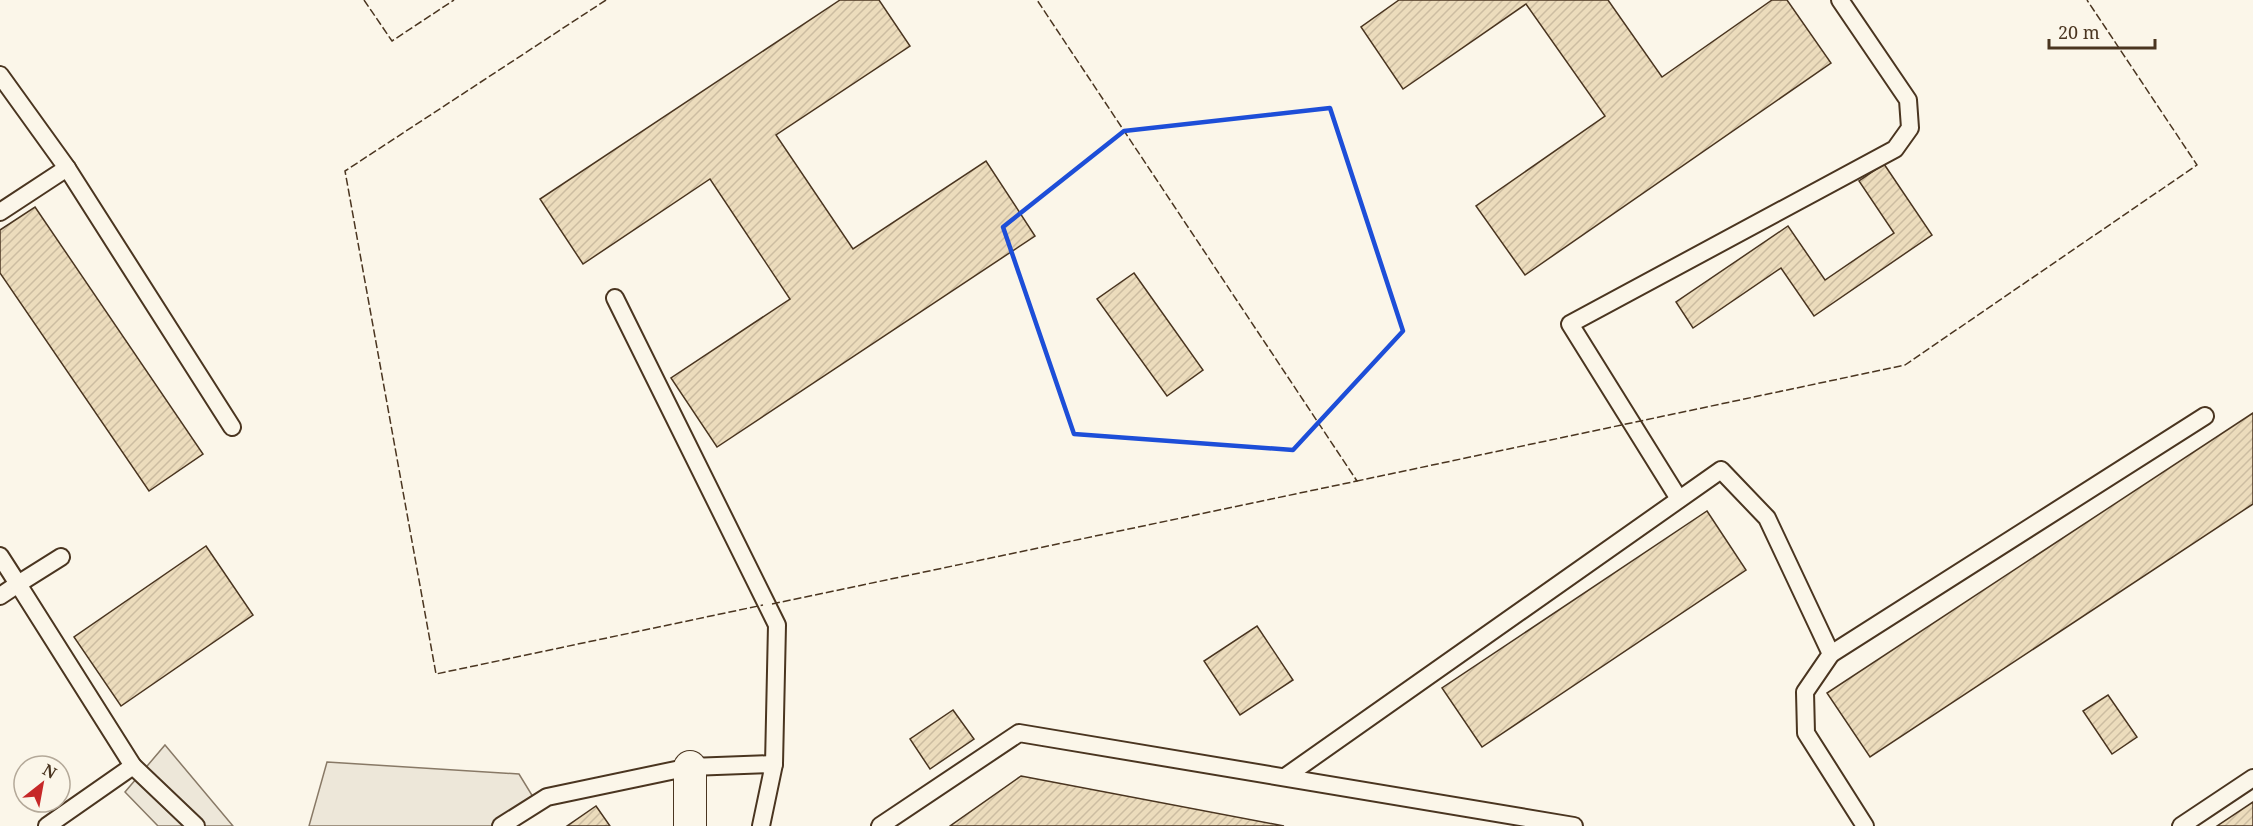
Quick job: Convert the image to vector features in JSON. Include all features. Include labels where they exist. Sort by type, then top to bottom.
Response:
[{"type":"street","points":[[690,768],[690,826]]},
{"type":"lane","points":[[1679,499],[1570,324],[1896,149],[1910,128],[1908,100],[1840,0]]},
{"type":"lane","points":[[0,75],[67,168],[232,427]]},
{"type":"lane","points":[[0,212],[67,168]]},
{"type":"lane","points":[[615,298],[777,625],[774,764],[761,826]]},
{"type":"lane","points":[[1865,826],[1806,733],[1805,692],[1831,654],[2205,416]]},
{"type":"lane","points":[[1285,777],[1721,470],[1767,519],[1831,654]]},
{"type":"lane","points":[[0,556],[133,766],[196,826]]},
{"type":"lane","points":[[0,596],[61,557]]},
{"type":"lane","points":[[880,826],[1019,733],[1574,826]]},
{"type":"lane","points":[[501,826],[547,797],[690,768],[774,764]]},
{"type":"lane","points":[[47,826],[133,766]]},
{"type":"lane","points":[[2181,826],[2253,778]]},
{"type":"highlighted area","points":[[1330,108],[1403,331],[1293,450],[1074,434],[1003,227],[1124,131]]},
{"type":"shaded area","points":[[165,745],[233,826],[158,826],[125,792]]},
{"type":"shaded area","points":[[327,762],[519,774],[538,805],[507,826],[309,826]]},
{"type":"building","points":[[840,0],[879,0],[910,46],[776,135],[853,249],[986,161],[1035,236],[717,447],[671,378],[790,299],[710,179],[583,264],[540,199]]},
{"type":"building","points":[[1399,0],[1608,0],[1662,77],[1772,0],[1787,0],[1831,63],[1525,275],[1476,206],[1605,116],[1526,4],[1403,89],[1361,27]]},
{"type":"building","points":[[1884,164],[1932,235],[1814,316],[1781,268],[1693,328],[1676,302],[1788,226],[1825,280],[1894,233],[1859,181]]},
{"type":"building","points":[[35,207],[203,454],[149,491],[0,273],[0,230]]},
{"type":"building","points":[[1134,273],[1203,370],[1167,396],[1097,299]]},
{"type":"building","points":[[2253,413],[2253,504],[1870,757],[1827,693]]},
{"type":"building","points":[[1707,511],[1746,570],[1482,747],[1442,688]]},
{"type":"building","points":[[206,546],[253,615],[121,706],[74,637]]},
{"type":"building","points":[[1257,626],[1293,680],[1240,715],[1204,661]]},
{"type":"building","points":[[2108,695],[2137,737],[2112,754],[2083,711]]},
{"type":"building","points":[[953,710],[974,739],[930,769],[910,739]]},
{"type":"building","points":[[1021,776],[1284,826],[950,826]]},
{"type":"building","points":[[2253,802],[2253,826],[2217,826]]},
{"type":"building","points":[[596,806],[610,826],[567,826]]},
{"type":"fence","points":[[364,0],[392,41],[454,0]]},
{"type":"fence","points":[[606,0],[345,171],[436,674],[763,605]]},
{"type":"fence","points":[[772,604],[1357,481],[1037,0]]},
{"type":"fence","points":[[1356,480],[1905,365],[2197,165],[2087,0]]}]
